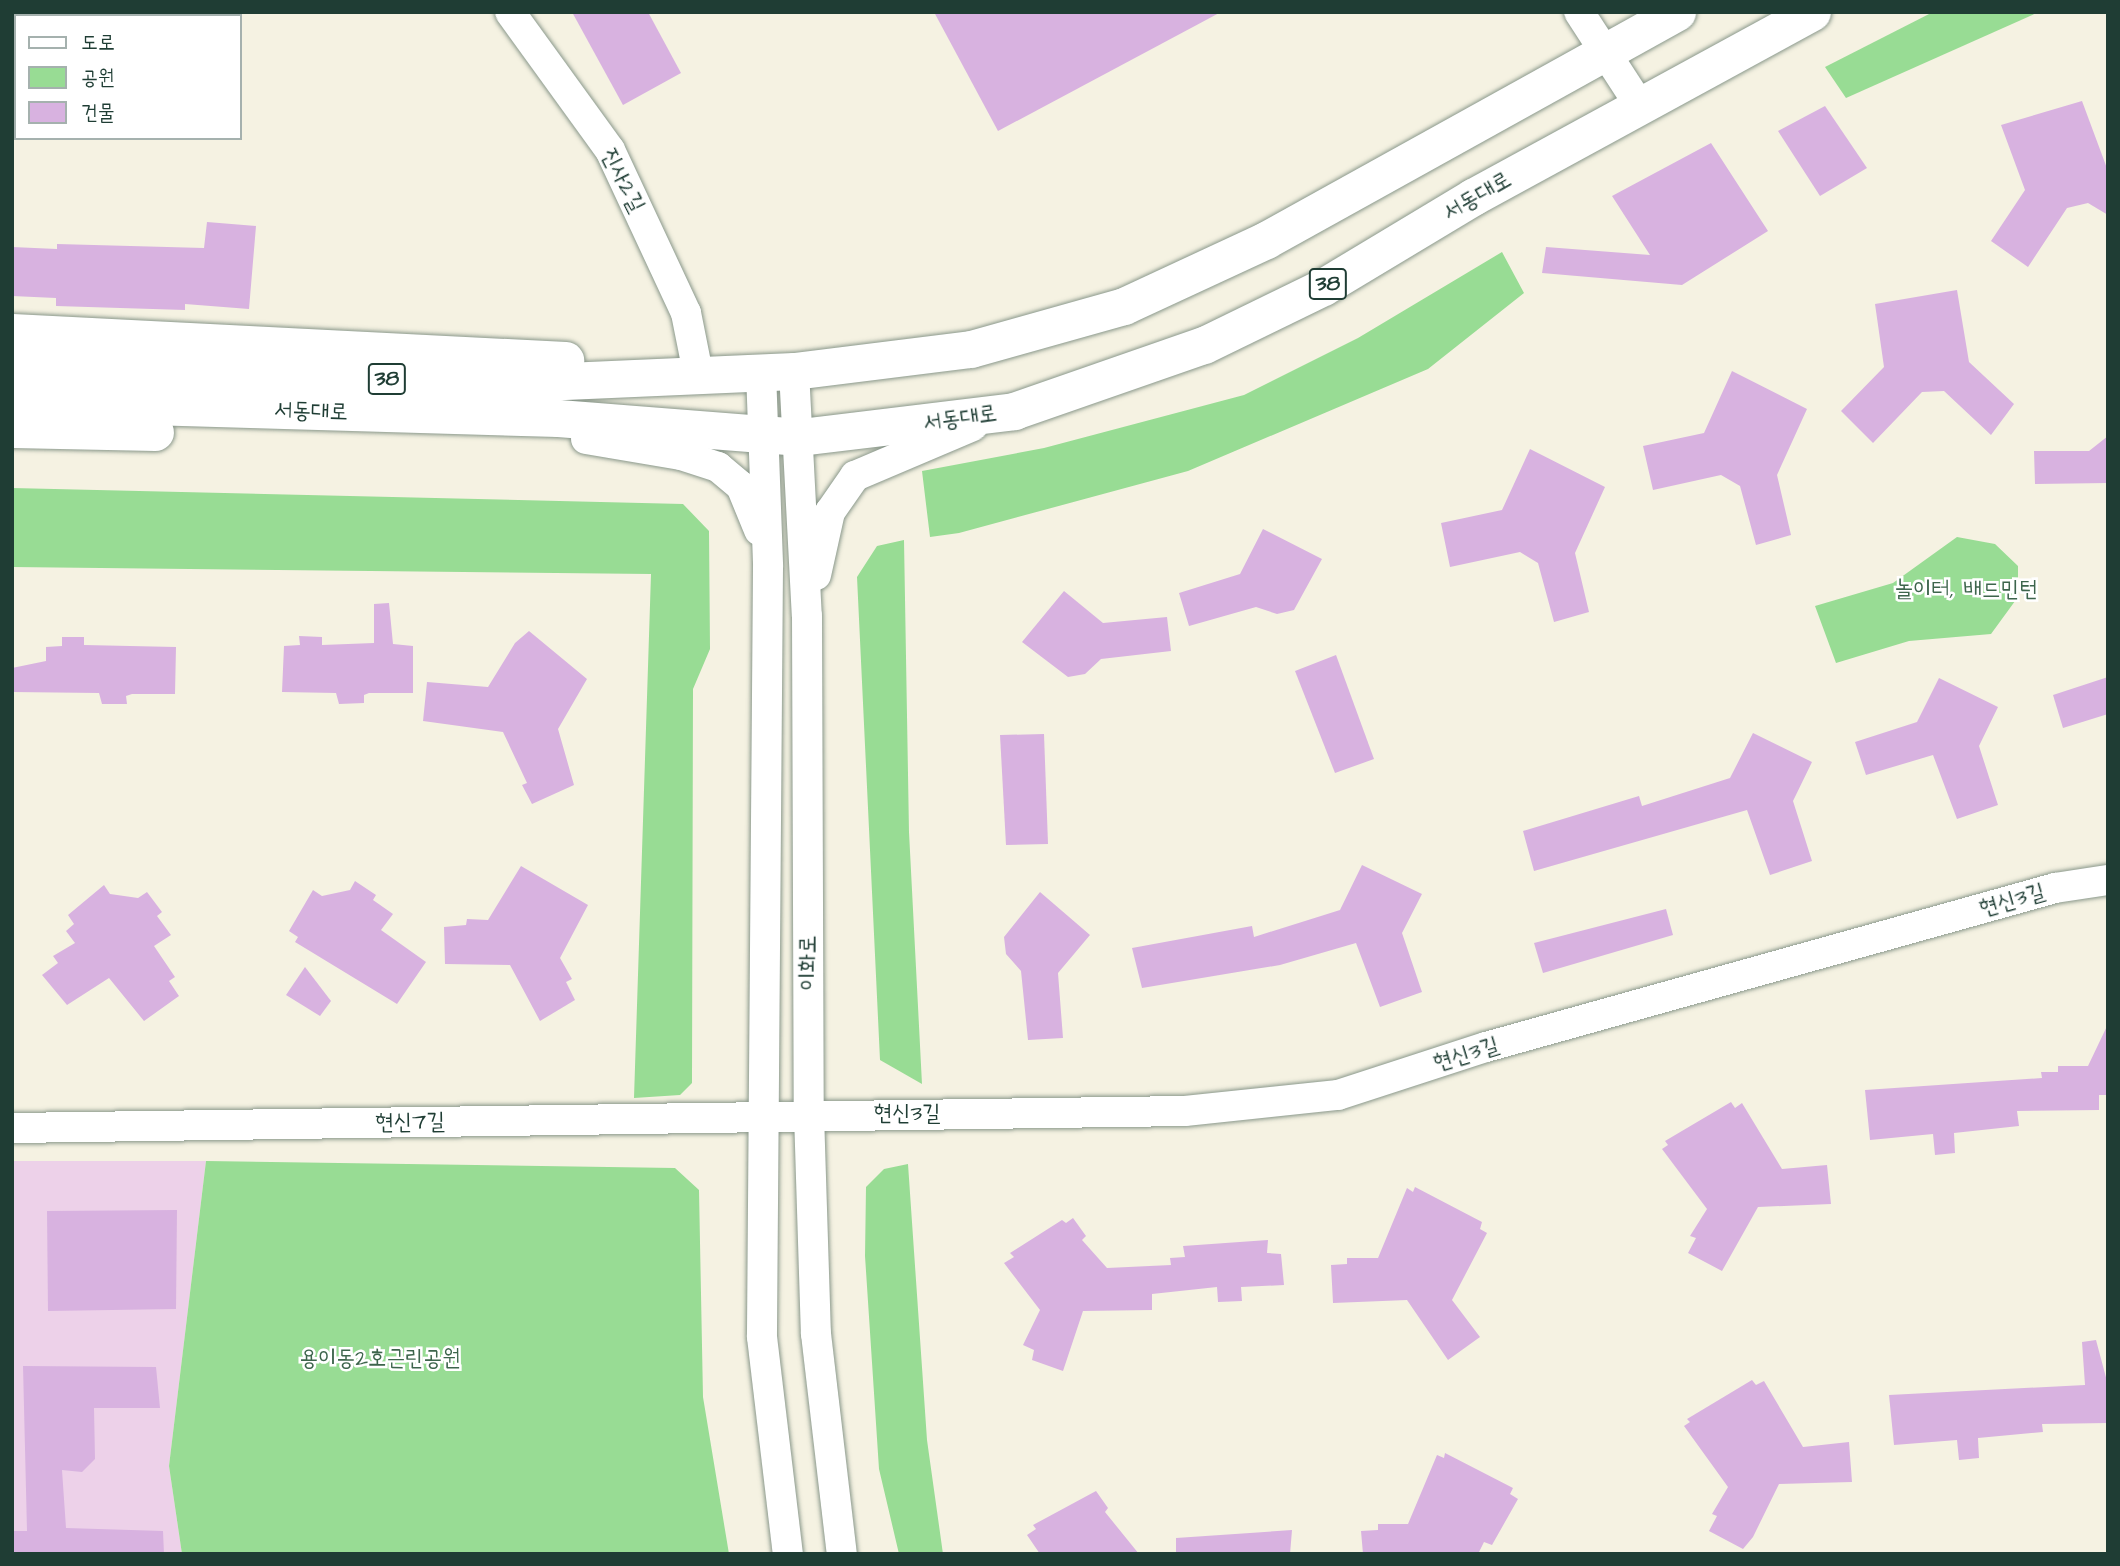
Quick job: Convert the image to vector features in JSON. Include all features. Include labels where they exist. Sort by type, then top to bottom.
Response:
[{"type":"main road","name":"서동대로","points":[[12,368],[495,384],[777,371],[971,349],[1124,306],[1266,240],[1677,12]]},
{"type":"main road","name":"서동대로","points":[[12,402],[558,418],[800,437],[1014,411],[1204,345],[1323,287],[1473,197],[1812,12]]},
{"type":"main road","points":[[12,331],[777,371]]},
{"type":"main road","points":[[12,429],[586,439],[754,435]]},
{"type":"street","name":"진사2길","points":[[510,12],[610,150],[686,313],[697,368]]},
{"type":"street","points":[[1579,12],[1608,52],[1640,106]]},
{"type":"street","points":[[1605,12],[1608,52]]},
{"type":"street","points":[[777,371],[754,435],[768,567],[762,1337],[788,1554]]},
{"type":"street","name":"이화로","points":[[777,371],[800,437],[807,616],[809,1114],[816,1334],[842,1554]]},
{"type":"street","points":[[807,616],[830,512],[855,476],[912,448],[1014,411]]},
{"type":"street","points":[[586,439],[681,455],[718,467],[740,486],[753,510],[768,567]]},
{"type":"street","name":"현신3길","points":[[809,1114],[1185,1111],[1338,1095],[1513,1039],[2055,888],[2108,880]]},
{"type":"street","name":"현신7길","points":[[12,1128],[809,1114]]},
{"type":"shaded area","points":[[12,1161],[206,1161],[169,1466],[182,1554],[12,1554]]},
{"type":"green space","points":[[1933,12],[2039,12],[1846,98],[1825,67]]},
{"type":"green space","points":[[1502,252],[1524,293],[1428,369],[1188,471],[959,533],[930,537],[922,471],[1044,448],[1244,395],[1358,338]]},
{"type":"green space","points":[[12,488],[683,504],[709,531],[710,649],[693,689],[692,1083],[680,1095],[634,1098],[651,574],[12,567]]},
{"type":"green space","name":"놀이터, 배드민턴","points":[[1957,537],[1995,544],[2018,566],[2018,597],[1991,634],[1909,641],[1836,663],[1815,606],[1893,583]]},
{"type":"green space","points":[[904,540],[909,832],[922,1084],[880,1060],[857,577],[877,546]]},
{"type":"green space","name":"용이동2호근린공원","points":[[206,1161],[675,1168],[699,1190],[703,1397],[729,1554],[182,1554],[169,1466]]},
{"type":"green space","points":[[908,1164],[927,1440],[943,1554],[899,1554],[879,1469],[865,1256],[866,1187],[884,1169]]},
{"type":"building","points":[[572,12],[648,12],[681,73],[623,105]]},
{"type":"building","points":[[934,12],[1221,12],[998,131]]},
{"type":"building","points":[[2082,101],[2108,171],[2108,215],[2088,203],[2067,208],[2028,267],[1991,241],[2025,190],[2001,125]]},
{"type":"building","points":[[1825,106],[1867,168],[1820,196],[1778,131]]},
{"type":"building","points":[[1711,143],[1768,231],[1682,285],[1542,273],[1546,247],[1650,255],[1612,196]]},
{"type":"building","points":[[207,222],[256,226],[249,309],[185,304],[185,310],[56,306],[56,298],[12,296],[12,247],[57,249],[57,244],[204,248]]},
{"type":"building","points":[[1957,290],[1969,362],[2014,404],[1991,435],[1944,391],[1922,392],[1873,443],[1841,411],[1884,367],[1875,304]]},
{"type":"building","points":[[1732,371],[1807,409],[1777,475],[1791,535],[1756,545],[1740,486],[1721,475],[1653,490],[1643,446],[1704,433]]},
{"type":"building","points":[[2108,436],[2108,483],[2035,484],[2034,451],[2089,451]]},
{"type":"building","points":[[1530,449],[1605,487],[1575,553],[1589,612],[1554,622],[1538,563],[1520,552],[1450,567],[1441,523],[1502,510]]},
{"type":"building","points":[[1263,529],[1322,559],[1294,610],[1277,614],[1256,607],[1189,626],[1179,593],[1240,574]]},
{"type":"building","points":[[1064,591],[1103,623],[1167,617],[1171,651],[1101,659],[1085,674],[1068,677],[1022,642]]},
{"type":"building","points":[[389,603],[393,644],[413,646],[413,693],[369,693],[364,695],[364,703],[339,704],[336,693],[282,692],[284,646],[300,645],[299,636],[322,637],[322,645],[374,643],[374,604]]},
{"type":"building","points":[[529,631],[587,679],[558,729],[574,785],[532,804],[522,785],[527,783],[503,732],[423,721],[427,682],[488,687],[515,643]]},
{"type":"building","points":[[62,637],[84,637],[84,645],[176,647],[175,694],[132,694],[126,696],[127,704],[102,704],[99,693],[12,692],[12,668],[46,661],[46,647],[62,646]]},
{"type":"building","points":[[1336,655],[1374,759],[1335,773],[1295,671]]},
{"type":"building","points":[[2108,677],[2108,714],[2063,728],[2053,695]]},
{"type":"building","points":[[1939,678],[1998,707],[1979,746],[1998,805],[1957,819],[1933,755],[1866,775],[1855,742],[1917,722]]},
{"type":"building","points":[[1753,733],[1812,762],[1793,801],[1812,861],[1770,875],[1747,810],[1534,871],[1523,831],[1639,796],[1642,806],[1730,778]]},
{"type":"building","points":[[1044,734],[1048,844],[1006,845],[1000,735]]},
{"type":"building","points":[[1362,865],[1422,894],[1402,933],[1422,992],[1380,1007],[1356,943],[1280,965],[1142,988],[1132,948],[1252,926],[1254,937],[1340,910]]},
{"type":"building","points":[[521,866],[588,905],[560,958],[572,979],[566,982],[575,1000],[540,1021],[510,965],[445,964],[444,927],[466,925],[467,919],[488,920]]},
{"type":"building","points":[[355,881],[376,895],[373,900],[393,914],[381,930],[426,962],[397,1004],[295,942],[298,937],[289,931],[313,890],[322,896],[350,890]]},
{"type":"building","points":[[104,885],[110,894],[138,898],[147,892],[162,912],[157,916],[171,935],[154,946],[175,977],[169,981],[179,996],[144,1021],[109,978],[67,1005],[42,975],[58,963],[53,956],[75,943],[66,931],[74,924],[68,915]]},
{"type":"building","points":[[1040,892],[1090,935],[1058,973],[1063,1038],[1028,1040],[1021,971],[1006,954],[1004,937]]},
{"type":"building","points":[[1666,909],[1673,935],[1543,973],[1534,943]]},
{"type":"building","points":[[305,967],[331,1001],[320,1016],[286,995]]},
{"type":"building","points":[[2108,1024],[2108,1095],[2099,1095],[2099,1110],[2017,1111],[2019,1126],[1954,1133],[1955,1153],[1935,1155],[1933,1134],[1870,1140],[1865,1090],[2042,1078],[2041,1072],[2058,1072],[2058,1066],[2088,1066]]},
{"type":"building","points":[[1731,1102],[1735,1108],[1742,1103],[1782,1169],[1827,1165],[1831,1204],[1758,1207],[1722,1271],[1688,1253],[1696,1238],[1690,1236],[1707,1209],[1662,1149],[1668,1145],[1665,1141]]},
{"type":"building","points":[[1415,1187],[1482,1222],[1480,1229],[1487,1233],[1452,1300],[1480,1337],[1448,1360],[1407,1300],[1333,1303],[1331,1265],[1347,1264],[1347,1258],[1378,1258],[1407,1188],[1413,1192]]},
{"type":"building","points":[[177,1210],[176,1309],[48,1311],[47,1211]]},
{"type":"building","points":[[1073,1218],[1086,1236],[1082,1240],[1107,1268],[1171,1265],[1170,1258],[1185,1257],[1183,1246],[1268,1240],[1267,1253],[1281,1254],[1284,1285],[1241,1287],[1242,1301],[1218,1302],[1217,1287],[1152,1294],[1152,1310],[1083,1311],[1063,1371],[1032,1360],[1034,1350],[1023,1345],[1040,1310],[1004,1263],[1014,1257],[1010,1253],[1062,1220],[1066,1223]]},
{"type":"building","points":[[2096,1340],[2108,1385],[2108,1423],[2042,1424],[2043,1432],[1978,1438],[1979,1458],[1959,1460],[1957,1440],[1894,1445],[1889,1395],[2085,1385],[2082,1342]]},
{"type":"building","points":[[23,1366],[156,1367],[160,1408],[94,1408],[95,1459],[82,1472],[62,1470],[66,1528],[163,1531],[164,1554],[12,1554],[12,1531],[27,1531]]},
{"type":"building","points":[[1752,1380],[1756,1385],[1764,1381],[1803,1447],[1849,1442],[1852,1482],[1779,1484],[1753,1537],[1743,1549],[1709,1531],[1717,1516],[1712,1514],[1728,1487],[1684,1426],[1690,1422],[1687,1419]]},
{"type":"building","points":[[1445,1453],[1513,1488],[1510,1494],[1518,1499],[1492,1545],[1484,1542],[1478,1554],[1363,1554],[1361,1531],[1378,1530],[1378,1524],[1408,1524],[1437,1455],[1444,1458]]},
{"type":"building","points":[[1096,1491],[1108,1508],[1105,1512],[1139,1554],[1040,1554],[1027,1535],[1036,1529],[1033,1525]]},
{"type":"building","points":[[1292,1530],[1290,1554],[1176,1554],[1176,1538]]}]
